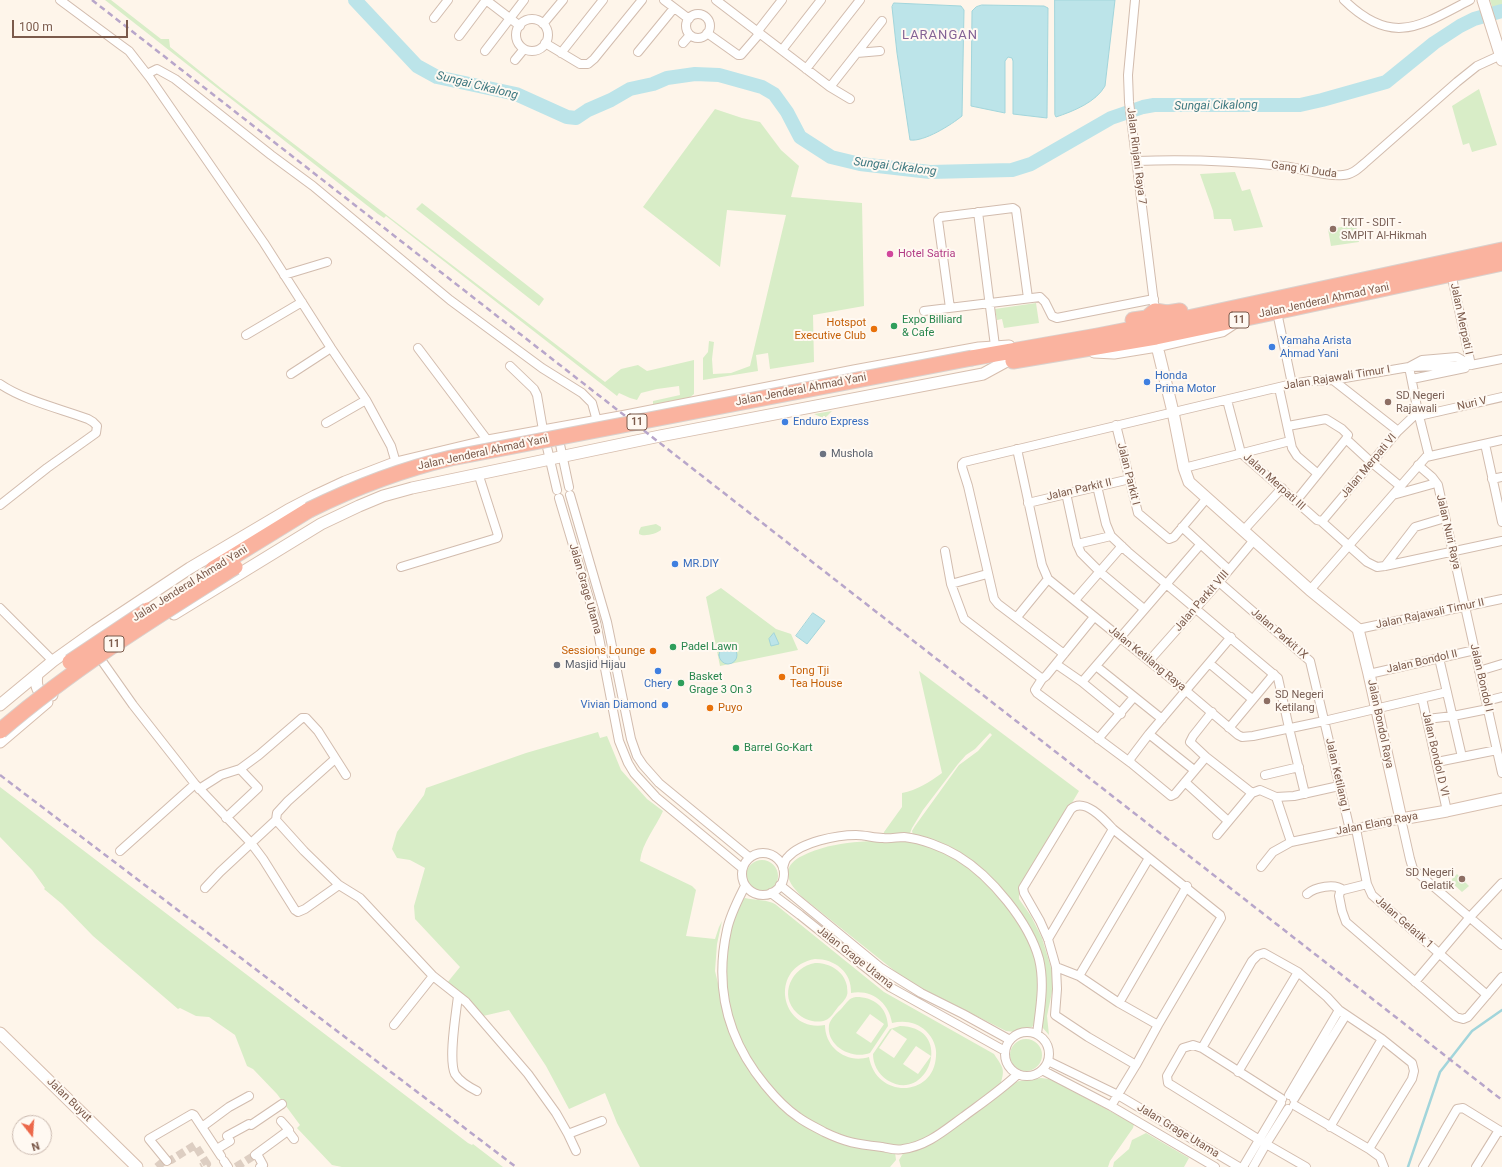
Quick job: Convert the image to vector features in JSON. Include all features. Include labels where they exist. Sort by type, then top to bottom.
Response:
[{"type":"highway","points":[[1485,253],[1488,246],[1502,239]]},
{"type":"highway","name":"Jalan Jenderal Ahmad Yani","points":[[973,363],[1005,362],[1156,337],[1235,314],[1485,253],[1502,261]]},
{"type":"highway","name":"Jalan Jenderal Ahmad Yani","points":[[0,717],[41,684],[97,643],[349,491],[420,465],[522,444],[973,363],[1029,348],[1235,314],[1277,312],[1502,261]]},
{"type":"highway","points":[[1097,336],[1106,327],[1146,318],[1155,306],[1167,313],[1220,304],[1235,314]]},
{"type":"highway","name":"Jalan Jenderal Ahmad Yani","points":[[0,731],[42,695],[90,660],[291,526]]},
{"type":"street","points":[[60,0],[126,48],[147,74],[264,243],[366,400],[391,446],[396,463]]},
{"type":"street","points":[[434,18],[448,0]]},
{"type":"street","points":[[459,36],[486,0],[520,26]]},
{"type":"street","points":[[485,51],[524,0]]},
{"type":"street","points":[[544,24],[562,0]]},
{"type":"street","points":[[561,53],[603,0]]},
{"type":"street","points":[[546,44],[580,64],[591,63],[642,0]]},
{"type":"street","points":[[716,0],[830,87],[850,99]]},
{"type":"street","points":[[707,33],[738,55],[741,55],[782,0]]},
{"type":"street","points":[[782,50],[821,0]]},
{"type":"street","points":[[806,69],[860,0]]},
{"type":"street","name":"Jalan Rinjani Raya 7","points":[[1134,0],[1128,75],[1129,102],[1155,306]]},
{"type":"street","points":[[1344,0],[1354,10],[1383,27],[1403,28],[1418,25],[1470,0]]},
{"type":"street","points":[[1483,0],[1499,48]]},
{"type":"street","points":[[667,1],[689,19]]},
{"type":"street","points":[[638,52],[674,8]]},
{"type":"street","points":[[698,14],[706,18],[709,25],[707,33],[700,38],[690,35],[686,27],[689,19],[693,15],[698,14]]},
{"type":"street","points":[[530,20],[539,21],[544,24],[548,32],[546,44],[535,51],[524,49],[519,44],[517,38],[517,31],[520,26],[524,22],[530,20]]},
{"type":"street","points":[[830,87],[853,64],[857,53],[882,21]]},
{"type":"street","points":[[683,43],[690,35]]},
{"type":"street","name":"Gang Ki Duda","points":[[1137,161],[1175,159],[1248,163],[1293,167],[1329,175],[1345,175],[1358,169],[1457,82],[1499,48]]},
{"type":"street","points":[[515,60],[524,49]]},
{"type":"street","points":[[857,53],[880,51]]},
{"type":"street","points":[[147,74],[157,69],[174,79],[313,186],[450,300],[542,368],[582,393],[592,403],[597,421]]},
{"type":"street","points":[[950,308],[938,220],[941,217],[978,212],[1015,209],[1028,298]]},
{"type":"street","points":[[978,212],[994,339]]},
{"type":"street","points":[[284,275],[327,262]]},
{"type":"street","name":"Jalan Merpati I","points":[[1451,273],[1471,365]]},
{"type":"street","points":[[924,311],[1040,297],[1043,299],[1052,316],[1057,318],[1155,306]]},
{"type":"street","points":[[246,335],[302,302]]},
{"type":"street","points":[[1277,312],[1292,384]]},
{"type":"street","points":[[1082,350],[1100,353],[1114,352],[1157,346],[1222,331],[1235,314]]},
{"type":"street","name":"Jalan Jenderal Ahmad Yani","points":[[0,706],[53,661],[95,631],[190,568],[288,510],[345,482],[396,463],[488,441],[543,430],[979,348],[994,339],[1013,346],[1029,348]]},
{"type":"street","points":[[1157,346],[1173,412],[1184,468],[1189,482],[1310,590],[1358,630]]},
{"type":"street","points":[[291,374],[331,348]]},
{"type":"street","points":[[418,348],[488,441]]},
{"type":"street","name":"Jalan Rajawali Timur I","points":[[987,574],[962,464],[1116,425],[1292,384],[1310,381],[1333,380],[1409,367],[1471,365],[1502,359]]},
{"type":"street","name":"Jalan Jenderal Ahmad Yani","points":[[0,742],[57,694],[102,661],[171,616],[320,524],[383,496],[478,473],[983,374],[1005,362]]},
{"type":"street","points":[[1412,379],[1463,370],[1471,365]]},
{"type":"street","name":"Jalan Grage Utama","points":[[510,366],[534,389],[537,396],[543,430],[559,498],[598,633],[619,741],[628,763],[656,797],[742,868]]},
{"type":"street","points":[[1409,367],[1429,456]]},
{"type":"street","points":[[1333,380],[1398,431]]},
{"type":"street","points":[[0,384],[7,389],[88,419],[94,422],[97,426],[96,433],[0,505]]},
{"type":"street","points":[[1279,388],[1290,441],[1295,454],[1318,474]]},
{"type":"street","points":[[721,396],[714,400],[712,413],[717,422],[727,424]]},
{"type":"street","name":"Nuri V","points":[[1419,414],[1502,397]]},
{"type":"street","points":[[326,423],[366,400]]},
{"type":"street","name":"Jalan Merpati III","points":[[1227,400],[1241,453],[1317,520],[1321,521],[1372,565],[1377,567],[1385,566]]},
{"type":"street","name":"Jalan Merpati VI","points":[[1321,521],[1398,431],[1419,414]]},
{"type":"street","points":[[1288,426],[1326,419],[1348,435],[1296,501]]},
{"type":"street","name":"Jalan Parkit I","points":[[1116,425],[1138,513],[1168,539],[1174,537],[1182,527]]},
{"type":"street","name":"Jalan Grage Utama","points":[[556,428],[570,494],[607,622],[631,739],[637,756],[650,773],[668,791],[749,858]]},
{"type":"street","points":[[1346,439],[1400,486]]},
{"type":"street","points":[[1310,590],[1426,457],[1502,440]]},
{"type":"street","points":[[1184,468],[1290,441]]},
{"type":"street","points":[[1485,444],[1496,483],[1502,519]]},
{"type":"street","points":[[1017,449],[1042,565],[1048,579],[1017,617]]},
{"type":"street","name":"Jalan Nuri Raya","points":[[1418,465],[1432,477],[1436,484],[1465,606]]},
{"type":"street","points":[[401,567],[497,538],[498,532],[478,473]]},
{"type":"street","points":[[1496,483],[1502,477]]},
{"type":"street","name":"Jalan Parkit II","points":[[1028,503],[1130,479]]},
{"type":"street","points":[[1393,495],[1436,484]]},
{"type":"street","points":[[1097,486],[1106,524],[1111,536],[1278,678],[1306,794]]},
{"type":"street","points":[[1243,531],[1282,488]]},
{"type":"street","points":[[559,498],[570,494]]},
{"type":"street","points":[[1066,494],[1077,544],[1083,555],[1100,572],[1144,609]]},
{"type":"street","points":[[1207,498],[1182,527],[1229,570]]},
{"type":"street","points":[[1385,566],[1415,527],[1445,518]]},
{"type":"street","points":[[1077,544],[1111,536]]},
{"type":"street","name":"Jalan Parkit VIII","points":[[1150,661],[1254,540]]},
{"type":"street","points":[[1385,566],[1502,541]]},
{"type":"street","points":[[1082,682],[1200,545]]},
{"type":"street","points":[[1075,600],[1122,546]]},
{"type":"street","points":[[945,552],[951,584],[964,619],[1042,679]]},
{"type":"street","points":[[582,576],[593,572]]},
{"type":"street","points":[[951,584],[987,574],[994,599],[998,604],[1064,654]]},
{"type":"street","name":"Jalan Ketilang Raya","points":[[1048,579],[1186,690],[1228,728],[1238,735],[1247,737],[1324,721],[1447,692]]},
{"type":"street","name":"Jalan Parkit IX","points":[[1219,582],[1310,660],[1324,721]]},
{"type":"street","name":"Jalan Rajawali Timur II","points":[[1358,630],[1465,606],[1502,600]]},
{"type":"street","name":"Jalan Bondol I","points":[[1465,606],[1502,773]]},
{"type":"street","points":[[0,608],[53,661]]},
{"type":"street","points":[[1094,617],[1042,679],[1035,690],[1037,693],[1098,739],[1131,761],[1169,795],[1173,796],[1175,794],[1206,757]]},
{"type":"street","name":"Jalan Bondol Raya","points":[[1358,630],[1401,819]]},
{"type":"street","points":[[1131,761],[1149,734],[1231,637]]},
{"type":"street","name":"Jalan Bondol II","points":[[1369,674],[1475,650]]},
{"type":"street","points":[[1439,658],[1462,757]]},
{"type":"street","points":[[102,661],[138,711],[197,787],[251,843],[298,912],[305,909],[339,885]]},
{"type":"street","points":[[1209,663],[1252,700]]},
{"type":"street","points":[[1056,664],[1082,682],[1121,714]]},
{"type":"street","points":[[1479,671],[1502,664]]},
{"type":"street","points":[[1096,666],[1162,718]]},
{"type":"street","points":[[1228,728],[1274,674]]},
{"type":"street","points":[[37,675],[36,684],[38,690],[44,695],[57,694]]},
{"type":"street","points":[[1098,739],[1134,697]]},
{"type":"street","points":[[1427,719],[1452,716],[1487,705],[1502,697]]},
{"type":"street","name":"Jalan Bondol D VI","points":[[1422,698],[1447,811]]},
{"type":"street","points":[[1212,712],[1190,741],[1206,757],[1252,793]]},
{"type":"street","points":[[120,851],[197,787],[221,775],[240,769],[259,755],[302,718],[306,718],[318,731],[346,775]]},
{"type":"street","name":"Jalan Ketilang I","points":[[1324,721],[1339,786],[1353,829]]},
{"type":"street","points":[[1149,734],[1194,770]]},
{"type":"street","points":[[1437,762],[1497,750]]},
{"type":"street","points":[[206,888],[220,872],[276,820],[277,813],[288,801],[336,759]]},
{"type":"street","points":[[1265,775],[1299,768]]},
{"type":"street","points":[[226,818],[258,788],[240,769]]},
{"type":"street","points":[[1185,782],[1228,821]]},
{"type":"street","points":[[1217,835],[1252,793],[1260,790],[1276,797],[1306,794],[1339,786]]},
{"type":"street","points":[[1276,797],[1291,842]]},
{"type":"street","name":"Jalan Elang Raya","points":[[1261,867],[1273,852],[1291,842],[1502,799]]},
{"type":"street","points":[[1111,1106],[1136,1065],[1158,1024],[1221,918],[1220,915],[1186,886],[1113,829],[1104,818],[1087,807],[1079,804],[1070,809],[1023,888],[1026,898],[1040,921],[1048,939],[1056,967],[1057,989],[1054,1013],[1056,1016],[1136,1065]]},
{"type":"street","points":[[1401,819],[1412,867],[1502,945]]},
{"type":"street","points":[[276,820],[304,851],[339,885],[360,898],[433,976],[466,1002],[528,1074],[556,1114],[576,1151]]},
{"type":"street","points":[[1048,939],[1113,829]]},
{"type":"street","name":"Jalan Gelatik 1","points":[[1353,829],[1369,891],[1377,900],[1487,995]]},
{"type":"street","points":[[783,868],[771,854],[759,853],[749,858],[742,868],[741,874],[745,886],[749,890],[756,894],[764,895],[771,893],[780,885],[784,877],[783,868],[787,857],[796,850],[816,842],[843,836],[857,835],[884,838],[906,837],[957,855],[973,866],[1007,900],[1034,945],[1042,973],[1042,997],[1036,1034]]},
{"type":"street","points":[[1079,976],[1149,858]]},
{"type":"street","points":[[1415,982],[1470,917],[1502,883]]},
{"type":"street","points":[[1367,884],[1340,892],[1339,896],[1346,922],[1456,1017],[1463,1019],[1468,1017],[1502,977]]},
{"type":"street","name":"Jalan Grage Utama","points":[[780,885],[881,968],[921,993],[1010,1040]]},
{"type":"street","points":[[745,886],[727,929],[723,953],[721,970],[723,996],[727,1017],[741,1052],[754,1071],[771,1092],[796,1116],[837,1138],[848,1142],[859,1145],[902,1150],[930,1141],[994,1095],[1018,1074]]},
{"type":"street","points":[[1119,1003],[1186,886]]},
{"type":"street","points":[[1307,894],[1310,891],[1336,886],[1343,890]]},
{"type":"street","name":"Jalan Grage Utama","points":[[771,893],[800,914],[888,985],[1005,1051]]},
{"type":"street","points":[[1202,1048],[1252,961],[1258,956],[1264,953],[1298,972],[1327,997],[1339,1010],[1382,1039],[1412,1063],[1414,1071],[1412,1079],[1369,1149]]},
{"type":"street","points":[[1056,967],[1079,976],[1119,1003],[1158,1024]]},
{"type":"street","points":[[1238,1072],[1298,972]]},
{"type":"street","points":[[394,1025],[433,976]]},
{"type":"street","points":[[888,985],[894,976]]},
{"type":"street","points":[[458,996],[452,1055],[453,1068],[462,1082],[477,1092]]},
{"type":"street","points":[[1288,1102],[1339,1010]]},
{"type":"street","points":[[1243,1167],[1262,1142],[1346,1015]]},
{"type":"street","points":[[1030,1032],[1043,1039],[1047,1045],[1049,1053],[1048,1061],[1042,1070],[1035,1074],[1026,1076],[1018,1074],[1012,1070],[1008,1065],[1005,1051],[1010,1040],[1022,1033],[1030,1032]]},
{"type":"street","name":"Jalan Buyut","points":[[0,1033],[137,1167]]},
{"type":"street","points":[[1330,1127],[1382,1039]]},
{"type":"street","points":[[1306,1167],[1262,1142],[1168,1083],[1167,1076],[1183,1048],[1193,1045],[1202,1048],[1238,1072],[1369,1149],[1380,1157],[1384,1167]]},
{"type":"street","name":"Jalan Grage Utama","points":[[1048,1061],[1118,1095],[1239,1167]]},
{"type":"street","name":"Jalan Grage Utama","points":[[1042,1070],[1111,1106],[1215,1167]]},
{"type":"street","points":[[202,1127],[229,1107],[249,1096]]},
{"type":"street","points":[[223,1158],[230,1141],[227,1136],[243,1126],[249,1124],[251,1125],[282,1104]]},
{"type":"street","points":[[1423,1167],[1459,1108],[1463,1108],[1500,1131],[1476,1167]]},
{"type":"street","points":[[167,1161],[149,1139],[192,1114],[223,1158]]},
{"type":"street","points":[[281,1121],[289,1130],[288,1131],[294,1139]]},
{"type":"street","points":[[568,1134],[602,1121]]},
{"type":"street","points":[[260,1167],[263,1165],[256,1155],[288,1131]]},
{"type":"street","points":[[1253,1167],[1262,1142]]},
{"type":"green space","points":[[105,0],[111,0],[161,39],[169,39],[170,47],[222,89],[605,382],[621,369],[638,365],[647,371],[694,360],[694,394],[688,399],[653,407],[653,401],[680,395],[679,386],[641,393],[637,400],[619,393],[617,396],[386,216],[384,218],[378,214]]},
{"type":"green space","points":[[1490,0],[1502,0],[1502,9],[1493,9]]},
{"type":"green space","points":[[1479,89],[1497,145],[1472,152],[1469,143],[1463,145],[1452,106]]},
{"type":"green space","points":[[715,109],[760,122],[781,150],[799,166],[791,197],[862,203],[864,306],[813,315],[814,362],[770,369],[768,353],[756,355],[758,371],[703,380],[703,358],[708,352],[709,341],[714,342],[712,359],[713,374],[731,373],[750,366],[786,215],[727,210],[720,267],[643,207]]},
{"type":"green space","points":[[1235,172],[1242,191],[1250,189],[1263,227],[1234,231],[1231,219],[1214,219],[1213,211],[1200,174]]},
{"type":"green space","points":[[422,203],[542,297],[544,299],[539,306],[416,209]]},
{"type":"green space","points":[[1356,225],[1359,242],[1331,246],[1328,229]]},
{"type":"green space","points":[[1036,303],[1039,323],[1004,328],[1002,319],[997,320],[995,309]]},
{"type":"green space","points":[[832,411],[825,418],[825,416],[823,416],[823,418],[814,414]]},
{"type":"green space","points":[[656,524],[661,527],[661,530],[653,534],[639,534],[641,527]]},
{"type":"green space","points":[[721,588],[776,629],[791,634],[798,650],[720,666],[706,597]]},
{"type":"green space","points":[[919,671],[1079,791],[1019,892],[1019,899],[1031,916],[1042,938],[1052,971],[1052,992],[1047,1016],[1049,1035],[1042,1027],[1039,957],[992,878],[913,835],[912,831],[959,765],[978,751],[992,735],[990,733],[958,764],[923,810],[908,835],[883,837],[884,832],[902,807],[902,793],[913,790],[933,780],[942,773]]},
{"type":"green space","points":[[598,732],[600,738],[607,736],[621,770],[647,799],[663,811],[646,841],[640,861],[692,886],[696,890],[686,936],[715,939],[722,921],[717,944],[715,971],[726,1016],[763,1085],[819,1131],[895,1152],[896,1160],[890,1167],[640,1167],[617,1123],[605,1093],[569,1109],[546,1066],[509,1010],[483,1016],[447,983],[460,967],[415,919],[414,906],[425,868],[410,860],[397,858],[392,849],[397,832],[424,795],[426,788],[526,753]]},
{"type":"green space","points":[[0,787],[468,1143],[473,1144],[503,1167],[342,1167],[332,1165],[297,1128],[300,1125],[277,1094],[253,1069],[247,1066],[235,1035],[209,1017],[196,1016],[180,1008],[178,1009],[93,936],[62,904],[44,889],[45,888],[32,870],[0,837]]},
{"type":"green space","points":[[908,839],[957,856],[1000,893],[1031,945],[1039,968],[1036,1021],[1032,1027],[1015,1032],[1006,1031],[921,988],[896,972],[802,897],[789,881],[788,871],[792,863],[799,857],[815,851],[854,842]]},
{"type":"green space","points":[[759,860],[765,860],[774,864],[778,876],[774,888],[765,892],[759,892],[750,888],[746,879],[746,873],[750,864]]},
{"type":"green space","points":[[1457,874],[1469,886],[1462,892],[1450,881]]},
{"type":"green space","points":[[745,898],[775,904],[884,992],[994,1054],[1003,1069],[1003,1076],[1000,1086],[931,1138],[899,1148],[857,1143],[813,1124],[778,1096],[756,1071],[730,1020],[725,967],[730,929],[741,900]],"holes":[[[815,959],[829,961],[841,968],[849,979],[851,993],[866,993],[878,999],[887,1009],[892,1023],[906,1022],[914,1024],[922,1028],[928,1034],[933,1040],[936,1056],[933,1070],[926,1080],[916,1086],[904,1088],[893,1086],[882,1080],[874,1071],[869,1057],[861,1059],[845,1056],[833,1047],[829,1041],[825,1025],[810,1025],[798,1019],[790,1010],[786,998],[786,986],[790,974],[800,964]]]},
{"type":"green space","points":[[815,963],[826,964],[836,969],[843,976],[847,986],[846,998],[831,1017],[819,1022],[811,1021],[797,1013],[791,1006],[788,990],[794,976],[800,970]]},
{"type":"green space","points":[[856,997],[863,997],[878,1004],[885,1013],[888,1026],[870,1053],[863,1055],[856,1055],[842,1050],[836,1045],[829,1033],[829,1025],[832,1018],[848,1001]],"holes":[[[870,1014],[884,1024],[871,1043],[856,1033]]]},
{"type":"green space","points":[[900,1026],[917,1030],[927,1039],[931,1050],[931,1056],[916,1046],[903,1064],[918,1074],[931,1057],[930,1063],[924,1075],[914,1083],[902,1085],[887,1080],[881,1075],[875,1065],[873,1054],[890,1029]],"holes":[[[892,1029],[907,1039],[894,1058],[879,1048]]]},
{"type":"green space","points":[[1023,1039],[1029,1039],[1038,1043],[1042,1055],[1038,1067],[1029,1071],[1023,1071],[1014,1067],[1010,1058],[1010,1052],[1014,1043]]},
{"type":"green space","points":[[1041,1078],[1056,1082],[1134,1124],[1133,1128],[1110,1161],[1108,1167],[901,1167],[899,1160],[904,1152],[1012,1084],[1019,1081]]},
{"type":"green space","points":[[1146,1133],[1189,1158],[1184,1167],[1113,1167],[1114,1162],[1129,1149],[1132,1140]]},
{"type":"water","points":[[1055,0],[1115,0],[1105,86],[1096,97],[1084,105],[1056,117],[1055,115]]},
{"type":"water","points":[[894,3],[961,6],[964,10],[962,116],[930,136],[916,140],[910,140],[897,53],[892,7]]},
{"type":"water","points":[[982,5],[1044,6],[1048,8],[1047,118],[1013,114],[1013,61],[1012,58],[1008,57],[1005,61],[1005,113],[971,106],[972,11],[976,7]]},
{"type":"water","points":[[813,613],[825,621],[807,644],[796,636]]},
{"type":"water","points":[[774,633],[779,644],[771,646],[769,639]]},
{"type":"water","points":[[728,646],[732,647],[736,651],[736,659],[732,663],[728,664],[724,663],[720,659],[719,655],[720,651],[724,647]]},
{"type":"waterway","name":"Sungai Cikalong","points":[[355,0],[417,66],[437,77],[516,94],[567,117],[576,118],[588,110],[611,100],[630,89],[653,84],[667,78],[695,74],[719,75],[762,87],[774,94],[787,112],[800,137],[831,157],[860,164],[930,172],[1012,170],[1031,164],[1111,118],[1143,107],[1154,105],[1300,105],[1386,82],[1434,43],[1460,26],[1474,19],[1502,11]]},
{"type":"waterway","points":[[1408,1167],[1440,1072],[1472,1031],[1502,1010]]},
{"type":"tunnel","points":[[157,1167],[164,1161],[171,1160],[195,1145],[207,1164],[201,1167]]},
{"type":"tunnel","points":[[236,1167],[255,1155]]},
{"type":"railway","points":[[92,0],[1502,1100]]},
{"type":"railway","points":[[0,775],[516,1167]]},
{"type":"place","name":"TKIT - SDIT - SMPIT Al-Hikmah","points":[[1333,229]]},
{"type":"place","name":"Hotel Satria","points":[[890,254]]},
{"type":"place","name":"Expo Billiard & Cafe","points":[[894,326]]},
{"type":"place","name":"Hotspot Executive Club","points":[[874,329]]},
{"type":"place","name":"Yamaha Arista Ahmad Yani","points":[[1272,347]]},
{"type":"place","name":"Honda Prima Motor","points":[[1147,382]]},
{"type":"place","name":"SD Negeri Rajawali","points":[[1388,402]]},
{"type":"place","name":"Enduro Express","points":[[785,422]]},
{"type":"place","name":"Mushola","points":[[823,454]]},
{"type":"place","name":"MR.DIY","points":[[675,564]]},
{"type":"place","name":"Padel Lawn","points":[[673,647]]},
{"type":"place","name":"Sessions Lounge","points":[[653,651]]},
{"type":"place","name":"Masjid Hijau","points":[[557,665]]},
{"type":"place","name":"Chery","points":[[658,671]]},
{"type":"place","name":"Tong Tji Tea House","points":[[782,677]]},
{"type":"place","name":"Basket Grage 3 On 3","points":[[681,683]]},
{"type":"place","name":"SD Negeri Ketilang","points":[[1267,701]]},
{"type":"place","name":"Vivian Diamond","points":[[665,705]]},
{"type":"place","name":"Puyo","points":[[710,708]]},
{"type":"place","name":"Barrel Go-Kart","points":[[736,748]]},
{"type":"place","name":"SD Negeri Gelatik","points":[[1462,879]]},
{"type":"district","name":"LARANGAN","points":[[940,36]]}]
